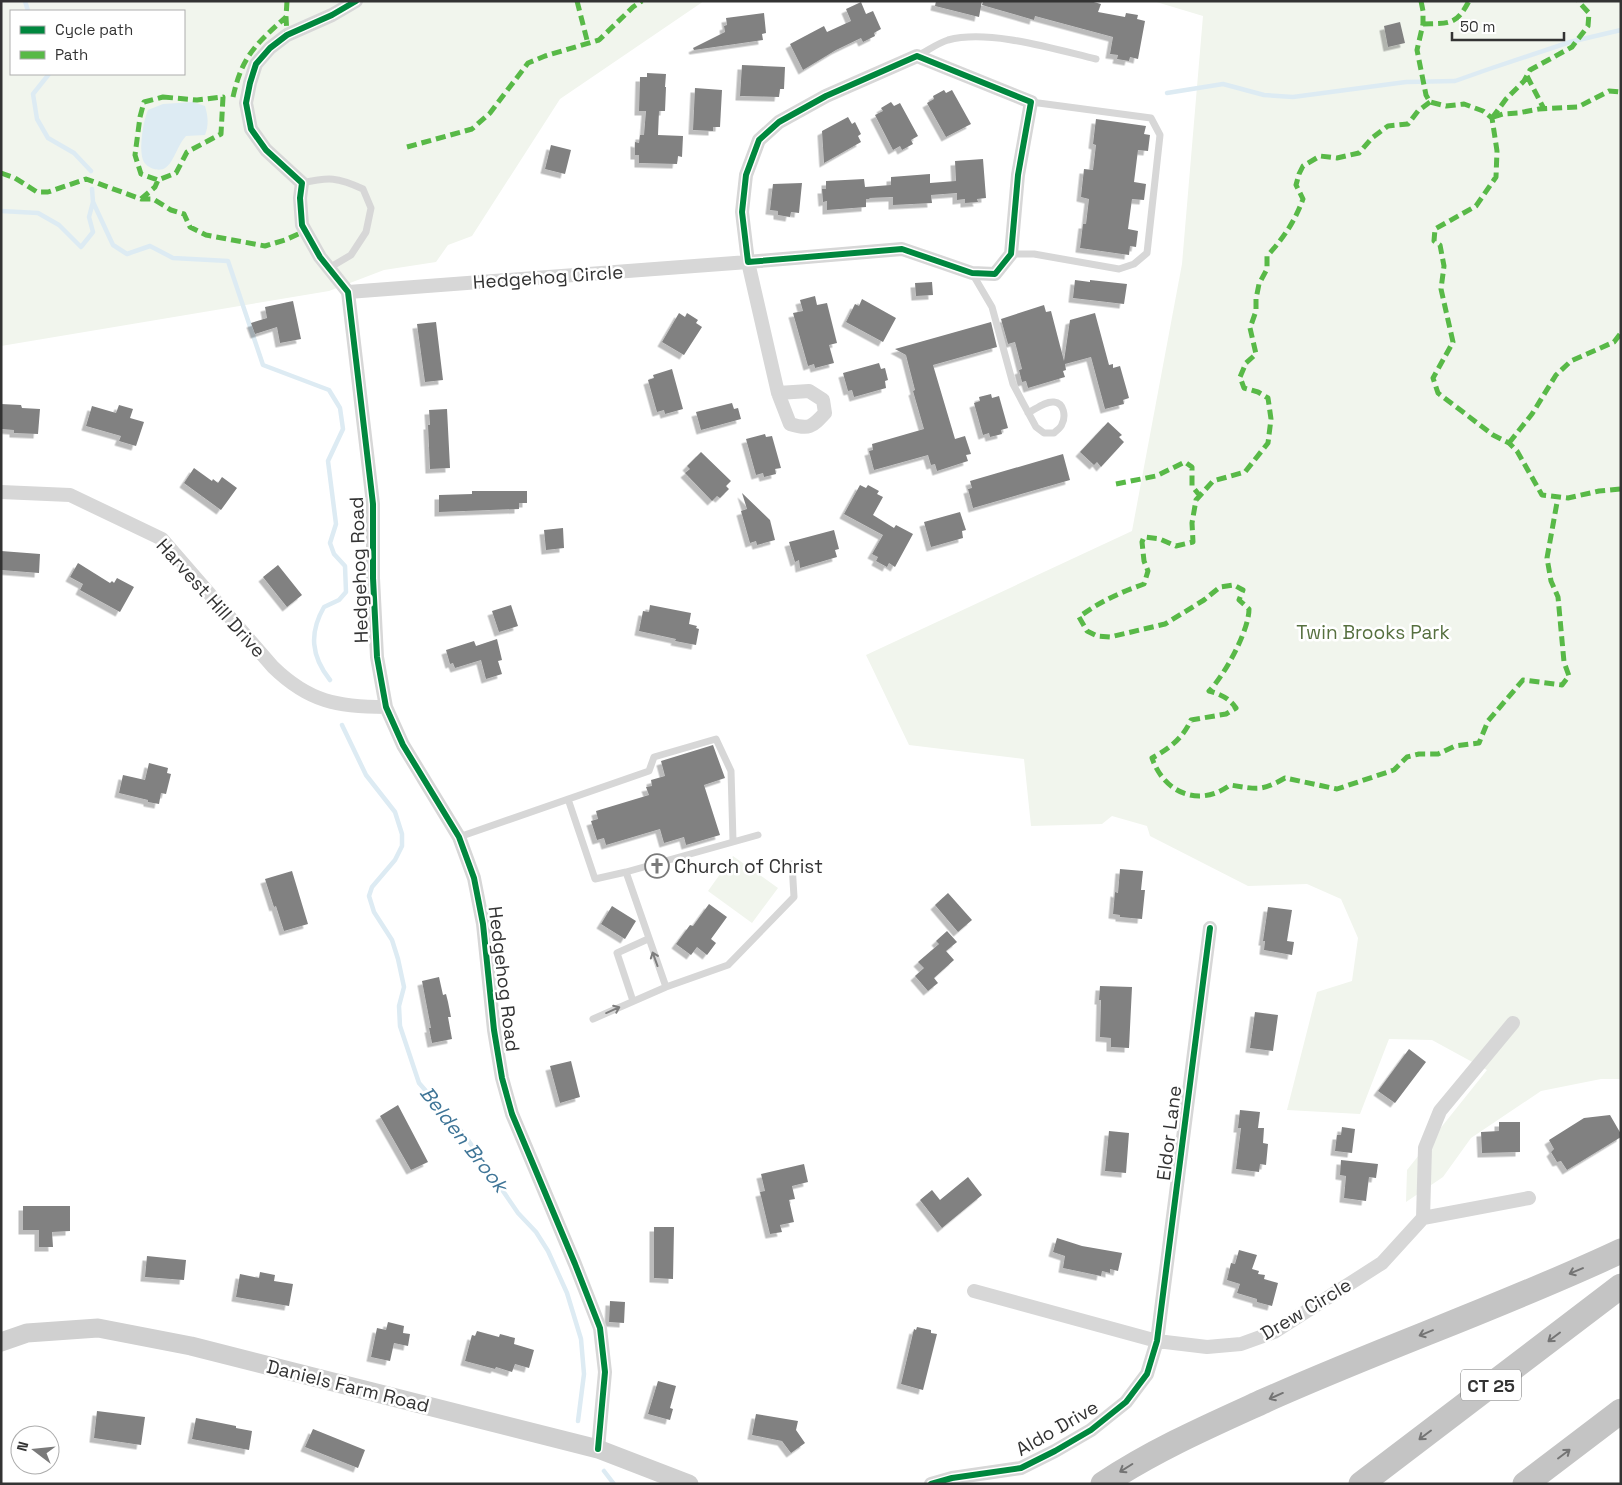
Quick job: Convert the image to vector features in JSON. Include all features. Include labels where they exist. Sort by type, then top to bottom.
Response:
[{"type":"highway","points":[[1103,1484],[1151,1454],[1216,1422],[1621,1251]]},
{"type":"highway","name":"CT 25","points":[[1361,1484],[1621,1286]]},
{"type":"highway","points":[[1525,1484],[1621,1411]]},
{"type":"main road","name":"Daniels Farm Road","points":[[1,1342],[27,1333],[98,1328],[191,1346],[598,1449],[689,1484]]},
{"type":"street","points":[[348,292],[320,257],[302,225],[302,183],[266,150],[251,129],[246,104],[256,64],[270,48],[287,35],[332,15],[356,1]]},
{"type":"street","points":[[778,393],[748,262],[742,212],[746,174],[759,140],[779,122],[826,96],[917,56],[1031,102],[1018,175],[1011,254]]},
{"type":"street","name":"Hedgehog Circle","points":[[348,292],[902,249],[972,273],[995,274],[1011,254]]},
{"type":"street","name":"Hedgehog Road","points":[[348,292],[373,504],[373,578],[377,657],[386,707],[403,745],[459,837],[474,878],[483,924],[494,1030],[502,1078],[512,1114],[600,1328],[605,1372],[598,1449]]},
{"type":"street","name":"Harvest Hill Drive","points":[[1,492],[70,495],[162,540],[266,660],[288,682],[304,692],[326,701],[370,707],[386,707]]},
{"type":"street","name":"Eldor Lane","points":[[1157,1342],[1210,928]]},
{"type":"street","points":[[1513,1023],[1440,1111],[1425,1148],[1423,1218],[1529,1198]]},
{"type":"street","name":"Drew Circle","points":[[974,1291],[1157,1342],[1207,1346],[1241,1344],[1274,1332],[1382,1263],[1423,1218]]},
{"type":"street","name":"Aldo Drive","points":[[931,1484],[952,1478],[1021,1468],[1091,1430],[1126,1402],[1142,1381],[1147,1374],[1157,1342]]},
{"type":"lane","points":[[917,56],[947,40],[977,36],[1033,44],[1096,59]]},
{"type":"lane","points":[[1011,254],[1034,254],[1119,269],[1134,264],[1146,253],[1160,135],[1151,118],[1031,102]]},
{"type":"lane","points":[[302,183],[322,178],[342,180],[363,189],[371,208],[366,232],[352,255],[329,268]]},
{"type":"lane","points":[[972,273],[992,307],[1014,384],[1028,413],[1036,427],[1044,433],[1054,433],[1062,426],[1064,414],[1061,406],[1055,402],[1047,403],[1028,413]]},
{"type":"lane","points":[[459,837],[650,771],[654,757],[716,739],[732,771],[733,841]]},
{"type":"lane","points":[[568,799],[595,879],[758,835]]},
{"type":"lane","points":[[593,1019],[666,987],[728,965],[794,898],[792,864]]},
{"type":"lane","points":[[626,872],[666,987]]},
{"type":"lane","points":[[633,1001],[617,953],[648,938]]},
{"type":"green space","points":[[1,1],[704,1],[560,99],[472,236],[448,245],[436,262],[384,270],[329,291],[1,346]]},
{"type":"green space","name":"Twin Brooks Park","points":[[1153,1],[1621,1],[1621,1079],[1601,1079],[1541,1091],[1471,1138],[1443,1177],[1406,1202],[1407,1170],[1487,1070],[1432,1040],[1389,1039],[1360,1114],[1287,1110],[1317,992],[1352,981],[1358,938],[1341,899],[1307,884],[1248,886],[1150,836],[1147,826],[1112,816],[1102,824],[1031,826],[1024,759],[909,745],[866,655],[1132,531],[1182,264],[1203,16]]},
{"type":"green space","points":[[733,856],[778,888],[752,923],[708,891]]},
{"type":"shaded area","points":[[193,102],[205,106],[208,120],[205,135],[186,136],[171,162],[164,169],[160,170],[147,166],[143,160],[141,149],[143,127],[148,110],[163,104]]},
{"type":"building","points":[[936,1],[982,1],[979,17],[935,6]]},
{"type":"building","points":[[983,1],[1090,1],[1101,4],[1098,12],[1125,17],[1126,13],[1138,15],[1137,19],[1145,21],[1138,59],[1130,57],[1129,61],[1117,59],[1118,55],[1110,54],[1113,37],[1035,16],[1034,20],[982,5]]},
{"type":"building","points":[[861,2],[866,14],[873,11],[881,29],[874,33],[875,36],[863,42],[861,38],[836,50],[803,70],[790,44],[824,26],[827,32],[851,21],[846,9]]},
{"type":"building","points":[[764,13],[766,33],[762,34],[763,40],[694,50],[693,48],[725,32],[726,18]]},
{"type":"building","points":[[1400,22],[1405,43],[1388,47],[1384,26]]},
{"type":"building","points":[[742,65],[785,67],[784,89],[780,89],[779,97],[740,96]]},
{"type":"building","points":[[647,73],[666,74],[665,111],[659,111],[658,135],[683,136],[682,157],[678,156],[677,164],[639,163],[639,155],[635,155],[635,142],[639,143],[640,135],[644,135],[646,111],[639,111],[640,77],[647,77]]},
{"type":"building","points":[[695,88],[722,90],[720,127],[713,127],[713,131],[693,130]]},
{"type":"building","points":[[944,90],[946,93],[952,90],[971,124],[946,137],[927,103],[934,99],[933,96]]},
{"type":"building","points":[[891,102],[894,106],[900,103],[918,136],[911,140],[913,144],[902,150],[900,146],[893,150],[875,115],[883,111],[881,108]]},
{"type":"building","points":[[848,117],[852,124],[855,122],[861,134],[858,136],[861,142],[824,163],[822,131]]},
{"type":"building","points":[[1096,119],[1146,126],[1144,134],[1150,135],[1148,151],[1138,150],[1134,182],[1146,184],[1144,200],[1132,199],[1128,229],[1138,231],[1136,247],[1130,246],[1129,255],[1080,248],[1083,224],[1086,224],[1089,199],[1081,197],[1084,169],[1093,170],[1096,145],[1093,144]]},
{"type":"building","points":[[551,145],[571,150],[565,174],[545,169]]},
{"type":"building","points":[[983,159],[986,198],[977,199],[978,202],[965,203],[965,199],[957,200],[957,193],[931,195],[932,203],[893,205],[893,197],[869,198],[866,199],[866,207],[827,210],[827,201],[823,202],[822,189],[826,189],[826,181],[864,179],[865,187],[891,185],[891,177],[930,174],[930,183],[956,181],[955,161]]},
{"type":"building","points":[[802,183],[799,213],[791,212],[790,217],[778,215],[778,211],[770,210],[773,184]]},
{"type":"building","points":[[1075,280],[1127,284],[1124,304],[1073,298]]},
{"type":"building","points":[[932,282],[933,295],[916,296],[915,283]]},
{"type":"building","points":[[815,296],[817,305],[827,303],[837,343],[829,345],[834,363],[815,368],[814,364],[808,366],[793,313],[803,311],[800,300]]},
{"type":"building","points":[[862,299],[896,318],[883,342],[846,322],[855,304],[859,306]]},
{"type":"building","points":[[293,301],[301,339],[280,343],[277,327],[255,334],[251,323],[267,318],[265,307]]},
{"type":"building","points":[[1044,305],[1046,312],[1051,311],[1064,361],[1070,320],[1095,313],[1109,365],[1113,364],[1113,368],[1120,366],[1129,398],[1123,400],[1124,404],[1105,409],[1091,357],[1065,364],[1066,370],[1063,371],[1065,377],[1028,388],[1026,381],[1022,382],[1019,370],[1022,369],[1015,342],[1008,344],[1001,319]]},
{"type":"building","points":[[679,313],[685,317],[687,313],[698,320],[696,323],[702,327],[684,355],[662,342]]},
{"type":"building","points":[[436,322],[443,380],[425,382],[417,324]]},
{"type":"building","points":[[991,322],[997,347],[933,365],[955,439],[965,436],[971,454],[966,455],[968,461],[937,471],[935,464],[931,465],[928,455],[874,470],[869,451],[873,450],[872,444],[924,429],[913,391],[915,390],[906,355],[895,349]]},
{"type":"building","points":[[879,363],[881,369],[885,368],[888,380],[885,381],[886,388],[854,397],[852,390],[848,391],[843,373]]},
{"type":"building","points":[[672,369],[683,409],[665,414],[664,410],[657,412],[648,380],[654,378],[653,375]]},
{"type":"building","points":[[991,394],[992,398],[999,396],[1008,428],[1001,430],[1002,434],[990,437],[989,433],[983,435],[974,403],[980,401],[979,397]]},
{"type":"building","points":[[732,403],[734,409],[738,408],[741,419],[701,430],[696,412]]},
{"type":"building","points":[[1,404],[21,405],[22,408],[40,409],[38,434],[14,433],[14,430],[1,429]]},
{"type":"building","points":[[119,405],[133,409],[130,418],[144,422],[136,446],[119,441],[121,436],[86,426],[92,406],[116,413]]},
{"type":"building","points":[[447,409],[450,468],[430,469],[429,410]]},
{"type":"building","points":[[1108,422],[1122,435],[1119,437],[1124,442],[1101,467],[1097,462],[1094,465],[1080,452]]},
{"type":"building","points":[[765,434],[766,437],[772,436],[781,468],[775,469],[776,474],[764,477],[763,473],[756,475],[746,439]]},
{"type":"building","points":[[701,452],[731,481],[726,486],[729,489],[720,498],[717,496],[712,501],[685,473],[690,469],[687,466]]},
{"type":"building","points":[[1063,454],[1070,480],[973,508],[968,489],[972,488],[970,481]]},
{"type":"building","points":[[194,468],[212,481],[213,479],[218,483],[222,477],[237,488],[221,510],[184,483]]},
{"type":"building","points":[[860,485],[866,488],[868,485],[879,491],[877,494],[883,497],[873,515],[894,528],[896,525],[913,534],[895,567],[889,563],[887,567],[876,561],[878,557],[872,554],[883,535],[844,514]]},
{"type":"building","points":[[472,491],[527,491],[527,503],[519,503],[519,509],[439,512],[439,495],[472,494]]},
{"type":"building","points":[[742,493],[770,520],[775,540],[757,545],[756,541],[750,543],[741,511],[747,509]]},
{"type":"building","points":[[960,512],[966,530],[962,531],[963,538],[931,547],[924,522]]},
{"type":"building","points":[[563,528],[564,548],[546,550],[544,530]]},
{"type":"building","points":[[834,530],[839,549],[835,550],[837,557],[800,568],[799,560],[795,562],[789,542]]},
{"type":"building","points":[[1,551],[40,554],[39,573],[1,570]]},
{"type":"building","points":[[78,563],[110,583],[112,581],[114,583],[117,578],[134,587],[120,612],[80,590],[83,584],[70,577]]},
{"type":"building","points":[[278,565],[302,595],[287,607],[263,577]]},
{"type":"building","points":[[511,605],[518,626],[499,632],[492,611]]},
{"type":"building","points":[[650,605],[691,613],[689,624],[697,626],[696,628],[699,629],[696,645],[639,631],[643,611],[649,612]]},
{"type":"building","points":[[497,639],[502,660],[498,661],[502,674],[486,679],[481,660],[455,668],[453,663],[450,664],[446,650],[474,641],[476,646]]},
{"type":"building","points":[[713,745],[725,778],[704,785],[720,835],[686,845],[684,837],[664,843],[660,829],[606,845],[604,838],[597,840],[591,821],[598,819],[596,811],[649,795],[646,787],[652,786],[651,780],[665,776],[661,761]]},
{"type":"building","points":[[149,763],[168,768],[167,773],[171,774],[166,794],[161,793],[159,804],[119,793],[123,775],[145,780]]},
{"type":"building","points":[[1120,869],[1143,871],[1141,890],[1145,890],[1142,919],[1120,917],[1120,915],[1113,914],[1115,892],[1118,893]]},
{"type":"building","points":[[292,871],[308,924],[284,931],[265,879]]},
{"type":"building","points":[[948,893],[972,920],[958,932],[935,905]]},
{"type":"building","points":[[709,904],[727,917],[711,939],[716,943],[707,955],[697,947],[691,955],[676,944],[690,925],[693,926]]},
{"type":"building","points":[[612,906],[636,921],[625,939],[601,924]]},
{"type":"building","points":[[1268,907],[1292,910],[1287,941],[1294,942],[1292,955],[1264,950],[1265,941],[1263,941]]},
{"type":"building","points":[[947,931],[957,942],[946,951],[954,960],[934,978],[938,983],[928,991],[915,976],[924,968],[918,962],[939,944],[936,941]]},
{"type":"building","points":[[439,977],[443,995],[446,994],[448,1002],[451,1017],[448,1017],[452,1039],[432,1043],[422,981]]},
{"type":"building","points":[[1100,986],[1132,987],[1129,1048],[1111,1047],[1111,1038],[1100,1037]]},
{"type":"building","points":[[1255,1012],[1278,1015],[1273,1051],[1250,1048]]},
{"type":"building","points":[[1409,1049],[1426,1062],[1395,1103],[1378,1091]]},
{"type":"building","points":[[571,1061],[580,1097],[560,1103],[550,1066]]},
{"type":"building","points":[[398,1105],[428,1162],[411,1170],[380,1116]]},
{"type":"building","points":[[1240,1110],[1260,1112],[1258,1128],[1264,1128],[1263,1143],[1268,1144],[1266,1165],[1260,1164],[1259,1172],[1236,1169],[1241,1128],[1238,1128]]},
{"type":"building","points":[[1610,1115],[1621,1137],[1567,1170],[1561,1161],[1557,1162],[1551,1152],[1554,1149],[1549,1140],[1584,1118]]},
{"type":"building","points":[[1499,1122],[1520,1122],[1520,1152],[1482,1153],[1481,1132],[1499,1131]]},
{"type":"building","points":[[1342,1127],[1355,1129],[1352,1153],[1335,1151],[1337,1135],[1341,1135]]},
{"type":"building","points":[[1109,1131],[1129,1133],[1126,1173],[1105,1171]]},
{"type":"building","points":[[1341,1160],[1378,1164],[1376,1178],[1369,1177],[1366,1201],[1344,1198],[1346,1176],[1340,1175]]},
{"type":"building","points":[[804,1164],[808,1182],[792,1186],[795,1199],[789,1200],[794,1222],[780,1225],[782,1232],[770,1234],[760,1192],[765,1191],[761,1174]]},
{"type":"building","points":[[968,1177],[982,1195],[942,1228],[920,1200],[932,1190],[940,1200]]},
{"type":"building","points":[[23,1206],[70,1206],[70,1231],[52,1232],[53,1247],[39,1247],[39,1230],[23,1230]]},
{"type":"building","points":[[654,1227],[674,1227],[673,1279],[654,1278]]},
{"type":"building","points":[[1057,1238],[1082,1246],[1122,1253],[1118,1271],[1110,1269],[1110,1273],[1102,1271],[1101,1276],[1063,1268],[1065,1256],[1053,1252]]},
{"type":"building","points":[[1239,1250],[1257,1255],[1252,1269],[1259,1271],[1258,1274],[1265,1275],[1264,1279],[1278,1283],[1272,1306],[1237,1293],[1240,1284],[1227,1280],[1231,1263],[1235,1264]]},
{"type":"building","points":[[147,1256],[186,1260],[184,1280],[145,1277]]},
{"type":"building","points":[[260,1272],[275,1275],[274,1281],[293,1284],[289,1306],[236,1297],[240,1274],[259,1278]]},
{"type":"building","points":[[610,1301],[625,1302],[624,1323],[609,1322]]},
{"type":"building","points":[[388,1322],[404,1326],[403,1333],[410,1334],[408,1346],[394,1343],[390,1361],[371,1357],[377,1328],[386,1330]]},
{"type":"building","points":[[917,1327],[931,1330],[931,1333],[937,1334],[923,1390],[901,1384],[914,1329],[916,1330]]},
{"type":"building","points":[[477,1331],[499,1337],[500,1334],[515,1338],[514,1344],[534,1350],[529,1368],[515,1364],[512,1372],[465,1361],[472,1335],[475,1336]]},
{"type":"building","points":[[658,1381],[676,1386],[670,1408],[673,1409],[670,1420],[648,1414]]},
{"type":"building","points":[[97,1411],[145,1417],[141,1445],[94,1438]]},
{"type":"building","points":[[756,1414],[798,1421],[796,1430],[805,1443],[791,1453],[782,1441],[752,1435]]},
{"type":"building","points":[[196,1418],[252,1431],[249,1450],[192,1439]]},
{"type":"building","points":[[313,1429],[365,1450],[358,1468],[305,1447]]},
{"type":"waterway","points":[[25,1],[28,10]]},
{"type":"waterway","points":[[1167,93],[1223,84],[1264,95],[1293,97],[1406,82],[1455,81],[1570,42],[1621,30]]},
{"type":"waterway","points":[[48,75],[33,94],[37,119],[48,138],[74,153],[91,171]]},
{"type":"waterway","points":[[92,189],[93,202]]},
{"type":"waterway","name":"Belden Brook","points":[[1,211],[38,213],[59,225],[81,247],[93,232],[89,217],[93,202],[113,245],[127,254],[150,246],[173,258],[228,261],[263,365],[329,390],[340,408],[343,429],[328,461],[336,524],[330,543],[334,554],[345,566],[346,592],[339,600],[324,607],[314,635],[314,644],[319,662],[330,680]]},
{"type":"waterway","name":"Belden Brook","points":[[342,725],[366,775],[395,812],[402,834],[402,846],[395,860],[372,887],[369,896],[374,912],[392,940],[398,959],[404,987],[399,1006],[400,1026],[419,1083],[466,1137],[518,1213],[536,1232],[548,1251],[567,1293],[581,1339],[584,1374],[578,1421]]},
{"type":"waterway","name":"Belden Brook","points":[[604,1471],[614,1484]]},
{"type":"marked path","points":[[287,1],[287,35]]},
{"type":"marked path","points":[[577,1],[588,44]]},
{"type":"marked path","points":[[407,147],[472,129],[490,113],[528,63],[599,40],[633,7],[642,1]]},
{"type":"marked path","points":[[1421,1],[1423,24],[1417,50],[1426,95],[1430,102],[1446,106],[1464,104],[1483,111],[1492,118],[1497,151],[1496,177],[1476,206],[1435,229],[1434,241],[1440,245],[1444,266],[1441,289],[1453,342],[1433,378],[1438,393],[1493,435],[1509,443],[1517,451],[1542,495],[1568,498],[1599,491],[1621,489]]},
{"type":"marked path","points":[[1423,24],[1451,22],[1460,15],[1469,1]]},
{"type":"marked path","points":[[1492,118],[1506,99],[1524,81],[1530,70],[1572,47],[1588,26],[1589,13],[1578,1]]},
{"type":"marked path","points":[[233,97],[246,61],[258,43],[286,17]]},
{"type":"marked path","points":[[1527,76],[1544,109]]},
{"type":"marked path","points":[[1493,117],[1539,109],[1578,107],[1609,91],[1621,92]]},
{"type":"marked path","points":[[163,97],[197,100],[223,97],[221,134],[187,152],[176,173],[158,180],[141,174],[135,155],[144,102],[163,97]]},
{"type":"marked path","points":[[1430,102],[1418,111],[1408,124],[1388,126],[1372,138],[1359,153],[1337,158],[1320,156],[1303,166],[1296,185],[1303,199],[1288,229],[1267,256],[1267,269],[1259,284],[1256,311],[1250,328],[1256,354],[1246,363],[1240,377],[1244,388],[1258,392],[1268,398],[1271,419],[1268,443],[1245,472],[1213,481],[1196,500],[1192,523],[1193,542],[1176,546],[1160,539],[1144,537],[1142,542],[1144,561],[1148,571],[1144,584],[1110,598],[1079,617],[1087,631],[1097,636],[1110,637],[1165,624],[1204,600],[1220,587],[1234,585],[1243,590],[1239,600],[1249,609],[1245,629],[1235,653],[1222,675],[1209,691],[1224,697],[1236,708],[1226,714],[1191,720],[1175,742],[1152,758],[1165,780],[1174,788],[1195,796],[1218,792],[1230,785],[1253,788],[1270,786],[1285,778],[1337,789],[1394,770],[1407,757],[1419,754],[1438,754],[1455,746],[1479,743],[1488,721],[1523,680],[1562,685],[1569,676],[1564,662],[1558,597],[1551,581],[1547,558],[1558,497]]},
{"type":"marked path","points":[[1,173],[15,178],[37,192],[48,192],[86,179],[141,199],[153,199],[171,210],[184,214],[190,227],[206,235],[265,246],[305,231]]},
{"type":"marked path","points":[[141,199],[155,187],[158,180]]},
{"type":"marked path","points":[[1509,443],[1532,414],[1556,375],[1571,361],[1614,342],[1621,333]]},
{"type":"marked path","points":[[1116,484],[1156,476],[1185,462],[1192,467],[1192,486],[1200,496]]},
{"type":"cycle path","points":[[356,1],[332,15],[287,35],[270,48],[256,64],[246,103],[251,129],[266,150],[302,183],[300,198],[302,225],[320,257],[348,292],[373,504],[373,578],[377,657],[386,707],[403,745],[459,837],[474,878],[483,924],[494,1030],[502,1078],[512,1114],[600,1328],[605,1372],[598,1449]]},
{"type":"cycle path","points":[[917,56],[1031,102],[1018,175],[1011,254],[995,274],[972,273],[902,249],[748,262],[742,212],[746,175],[759,140],[779,122],[826,96],[917,56]]},
{"type":"cycle path","points":[[931,1484],[952,1478],[1021,1468],[1055,1451],[1091,1430],[1126,1402],[1147,1374],[1157,1341],[1210,928]]},
{"type":"place","name":"Church of Christ","points":[[657,866]]}]
